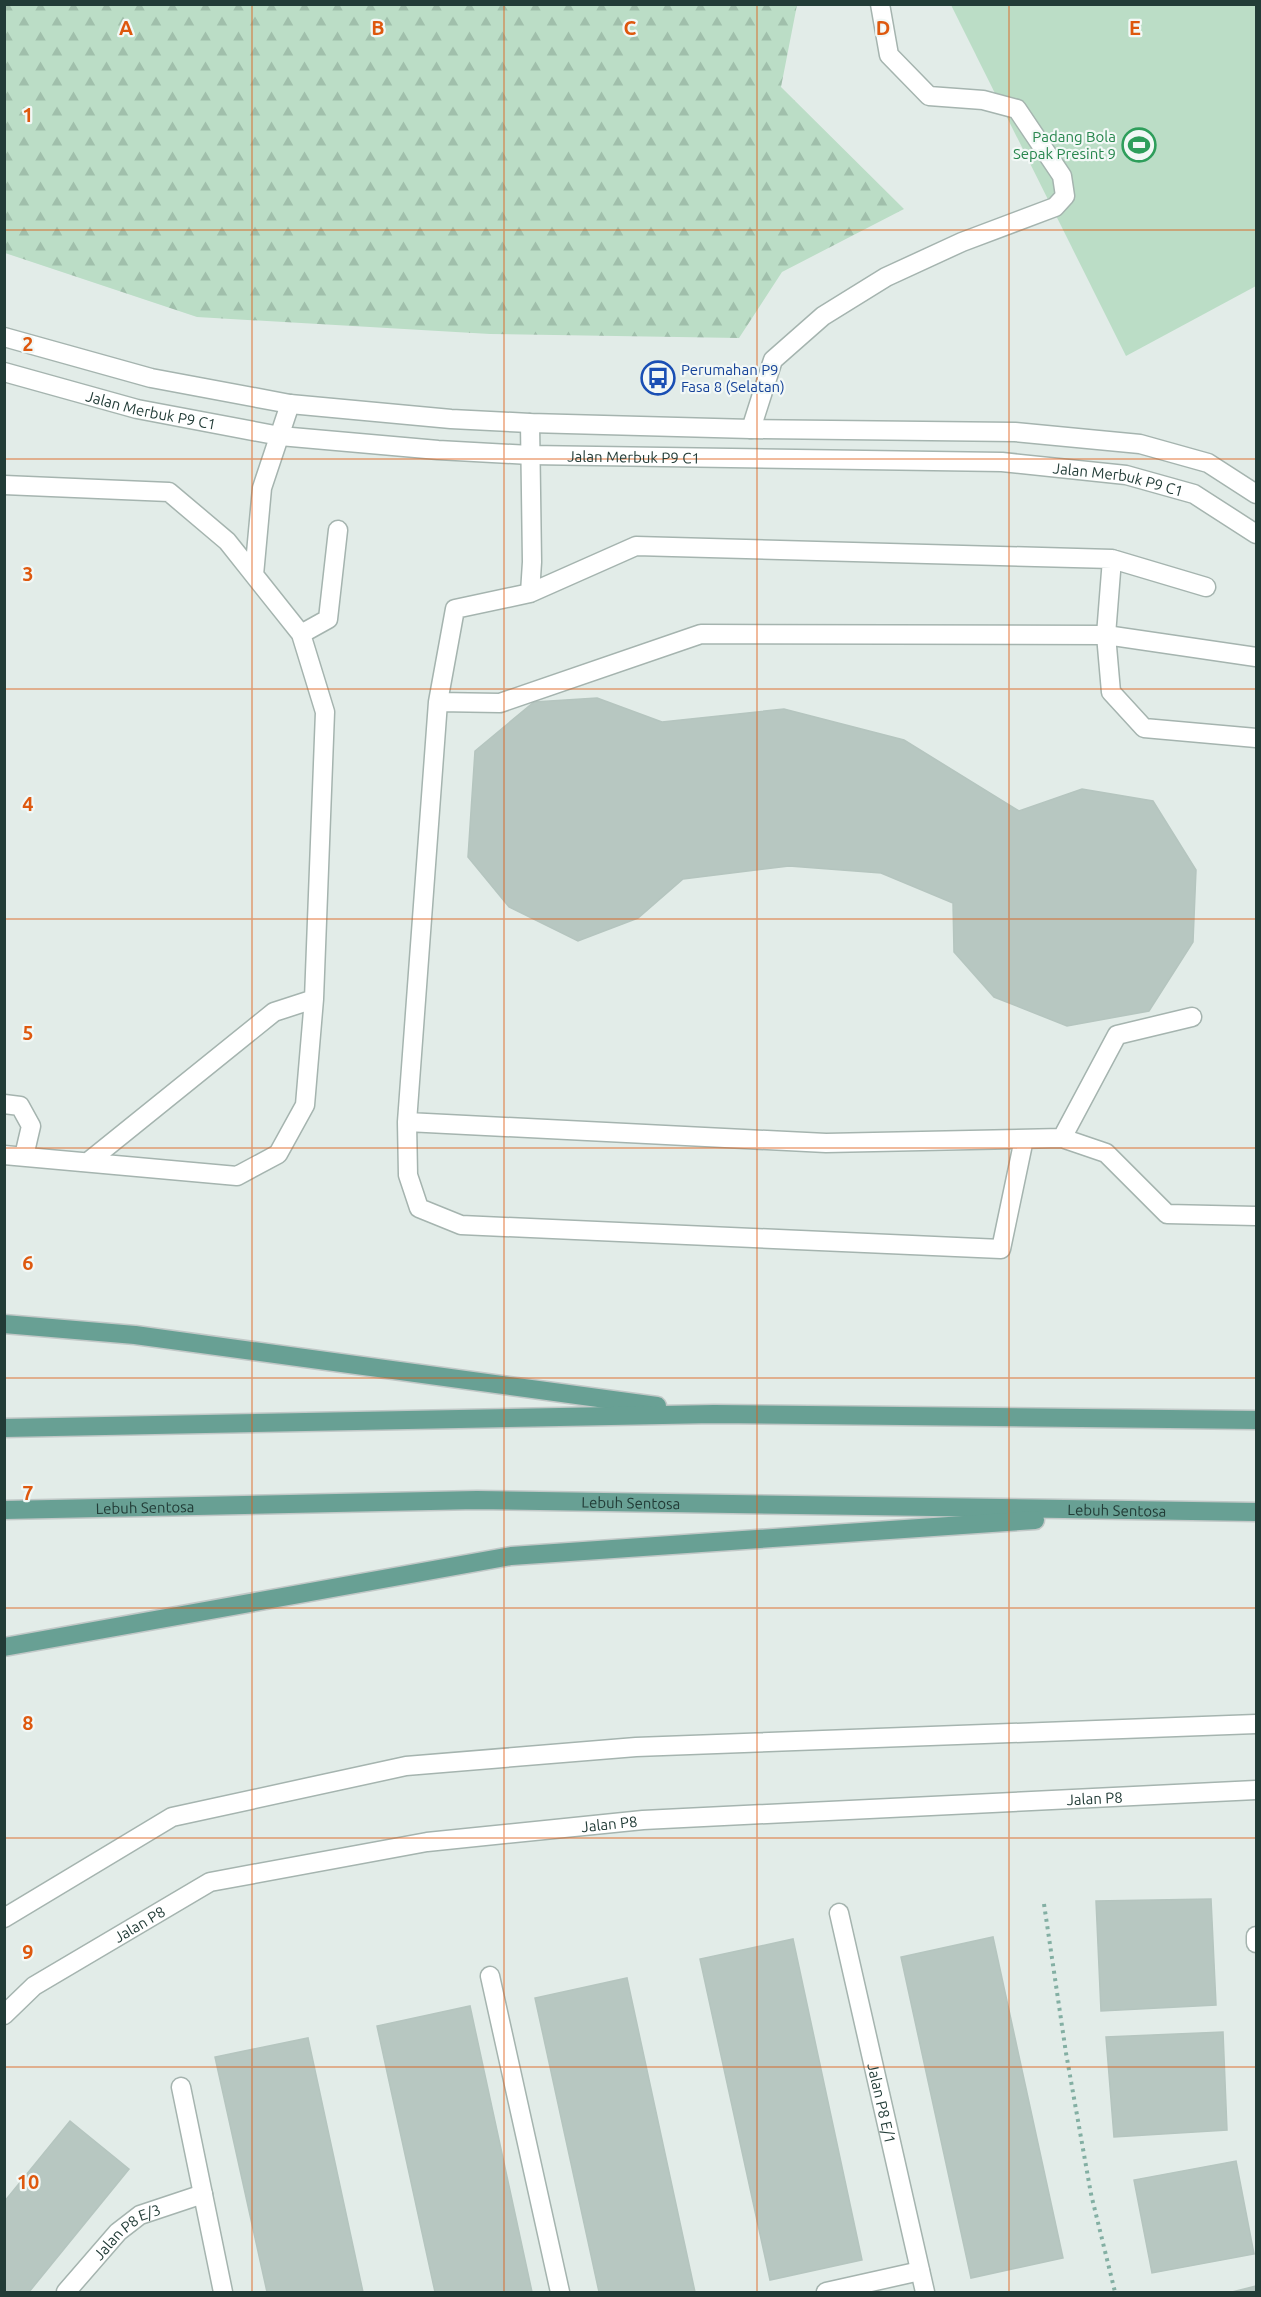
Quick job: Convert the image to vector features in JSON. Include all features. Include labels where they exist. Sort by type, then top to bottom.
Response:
[{"type":"main road","points":[[4,1324],[135,1335],[714,1414]]},
{"type":"main road","points":[[4,1428],[714,1414],[1257,1420]]},
{"type":"main road","name":"Lebuh Sentosa","points":[[4,1510],[477,1500],[1257,1512]]},
{"type":"main road","points":[[4,1647],[511,1556],[1156,1512]]},
{"type":"street","points":[[751,429],[773,360],[823,316],[886,277],[962,242],[1056,207],[1065,196],[1062,176],[1017,109],[983,100],[929,96],[889,55],[880,4]]},
{"type":"street","name":"Jalan Merbuk P9 C1","points":[[4,337],[151,378],[290,404],[451,419],[530,423],[751,429],[1015,432],[1140,444],[1208,464],[1257,494]]},
{"type":"street","name":"Jalan Merbuk P9 C1","points":[[4,372],[137,409],[280,436],[438,450],[530,455],[1002,462],[1126,475],[1194,494],[1257,534]]},
{"type":"street","points":[[254,575],[262,488],[290,404]]},
{"type":"street","points":[[530,423],[532,562],[530,593]]},
{"type":"street","points":[[4,485],[169,492],[226,541],[301,634],[325,712],[314,999],[305,1106],[278,1154],[237,1176],[4,1155]]},
{"type":"street","points":[[301,634],[328,619],[338,530]]},
{"type":"street","points":[[1024,1139],[1001,1249],[460,1225],[419,1208],[408,1175],[406,1122],[438,702],[455,609],[530,593],[636,546],[1112,559],[1206,587]]},
{"type":"street","points":[[1112,559],[1106,635],[1111,692],[1144,728],[1257,738]]},
{"type":"street","points":[[438,702],[500,703],[700,634],[1106,635],[1257,657]]},
{"type":"street","points":[[88,1162],[274,1012],[314,999]]},
{"type":"street","points":[[1062,1138],[1117,1035],[1192,1017]]},
{"type":"street","points":[[4,1104],[20,1106],[31,1126],[24,1156]]},
{"type":"street","points":[[406,1122],[826,1143],[1062,1138],[1106,1153],[1167,1214],[1257,1216]]},
{"type":"street","points":[[4,1918],[172,1817],[406,1766],[636,1746],[1257,1724]]},
{"type":"street","name":"Jalan P8","points":[[4,2015],[34,1986],[210,1882],[428,1842],[643,1820],[1257,1790]]},
{"type":"street","name":"Jalan P8 E/1","points":[[839,1912],[925,2292]]},
{"type":"street","points":[[1256,1936],[1257,1943]]},
{"type":"street","points":[[490,1976],[560,2292]]},
{"type":"street","points":[[181,2087],[223,2292]]},
{"type":"street","name":"Jalan P8 E/3","points":[[66,2292],[118,2232],[140,2215],[203,2194]]},
{"type":"street","points":[[826,2292],[920,2271]]},
{"type":"path","points":[[1044,1904],[1066,2053],[1087,2171],[1114,2292]]},
{"type":"green space","points":[[5,4],[797,5],[781,87],[904,209],[782,272],[739,338],[490,334],[197,317],[5,253]]},
{"type":"green space","name":"Padang Bola Sepak Presint 9","points":[[951,5],[1256,5],[1256,286],[1126,356]]},
{"type":"building","points":[[597,698],[662,722],[784,709],[904,740],[1019,811],[1082,789],[1153,801],[1196,870],[1193,942],[1149,1011],[1067,1026],[994,997],[954,952],[953,903],[881,873],[789,866],[683,879],[638,918],[578,941],[509,907],[468,857],[475,751],[534,702]]},
{"type":"building","points":[[1211,1899],[1216,2005],[1101,2011],[1096,1901]]},
{"type":"building","points":[[993,1937],[1063,2258],[971,2278],[901,1957]]},
{"type":"building","points":[[793,1939],[862,2260],[770,2280],[700,1959]]},
{"type":"building","points":[[627,1978],[695,2292],[599,2292],[535,1998]]},
{"type":"building","points":[[470,2006],[532,2292],[435,2292],[377,2026]]},
{"type":"building","points":[[1223,2032],[1227,2130],[1114,2137],[1106,2037]]},
{"type":"building","points":[[308,2038],[363,2292],[267,2292],[215,2057]]},
{"type":"building","points":[[70,2121],[129,2169],[29,2292],[4,2292],[4,2202]]},
{"type":"building","points":[[1236,2161],[1254,2254],[1152,2273],[1134,2180]]},
{"type":"building","points":[[1256,2286],[1256,2292],[1232,2292]]},
{"type":"place","name":"Padang Bola Sepak Presint 9","points":[[1139,145]]},
{"type":"place","name":"Perumahan P9 Fasa 8 (Selatan)","points":[[658,378]]}]
